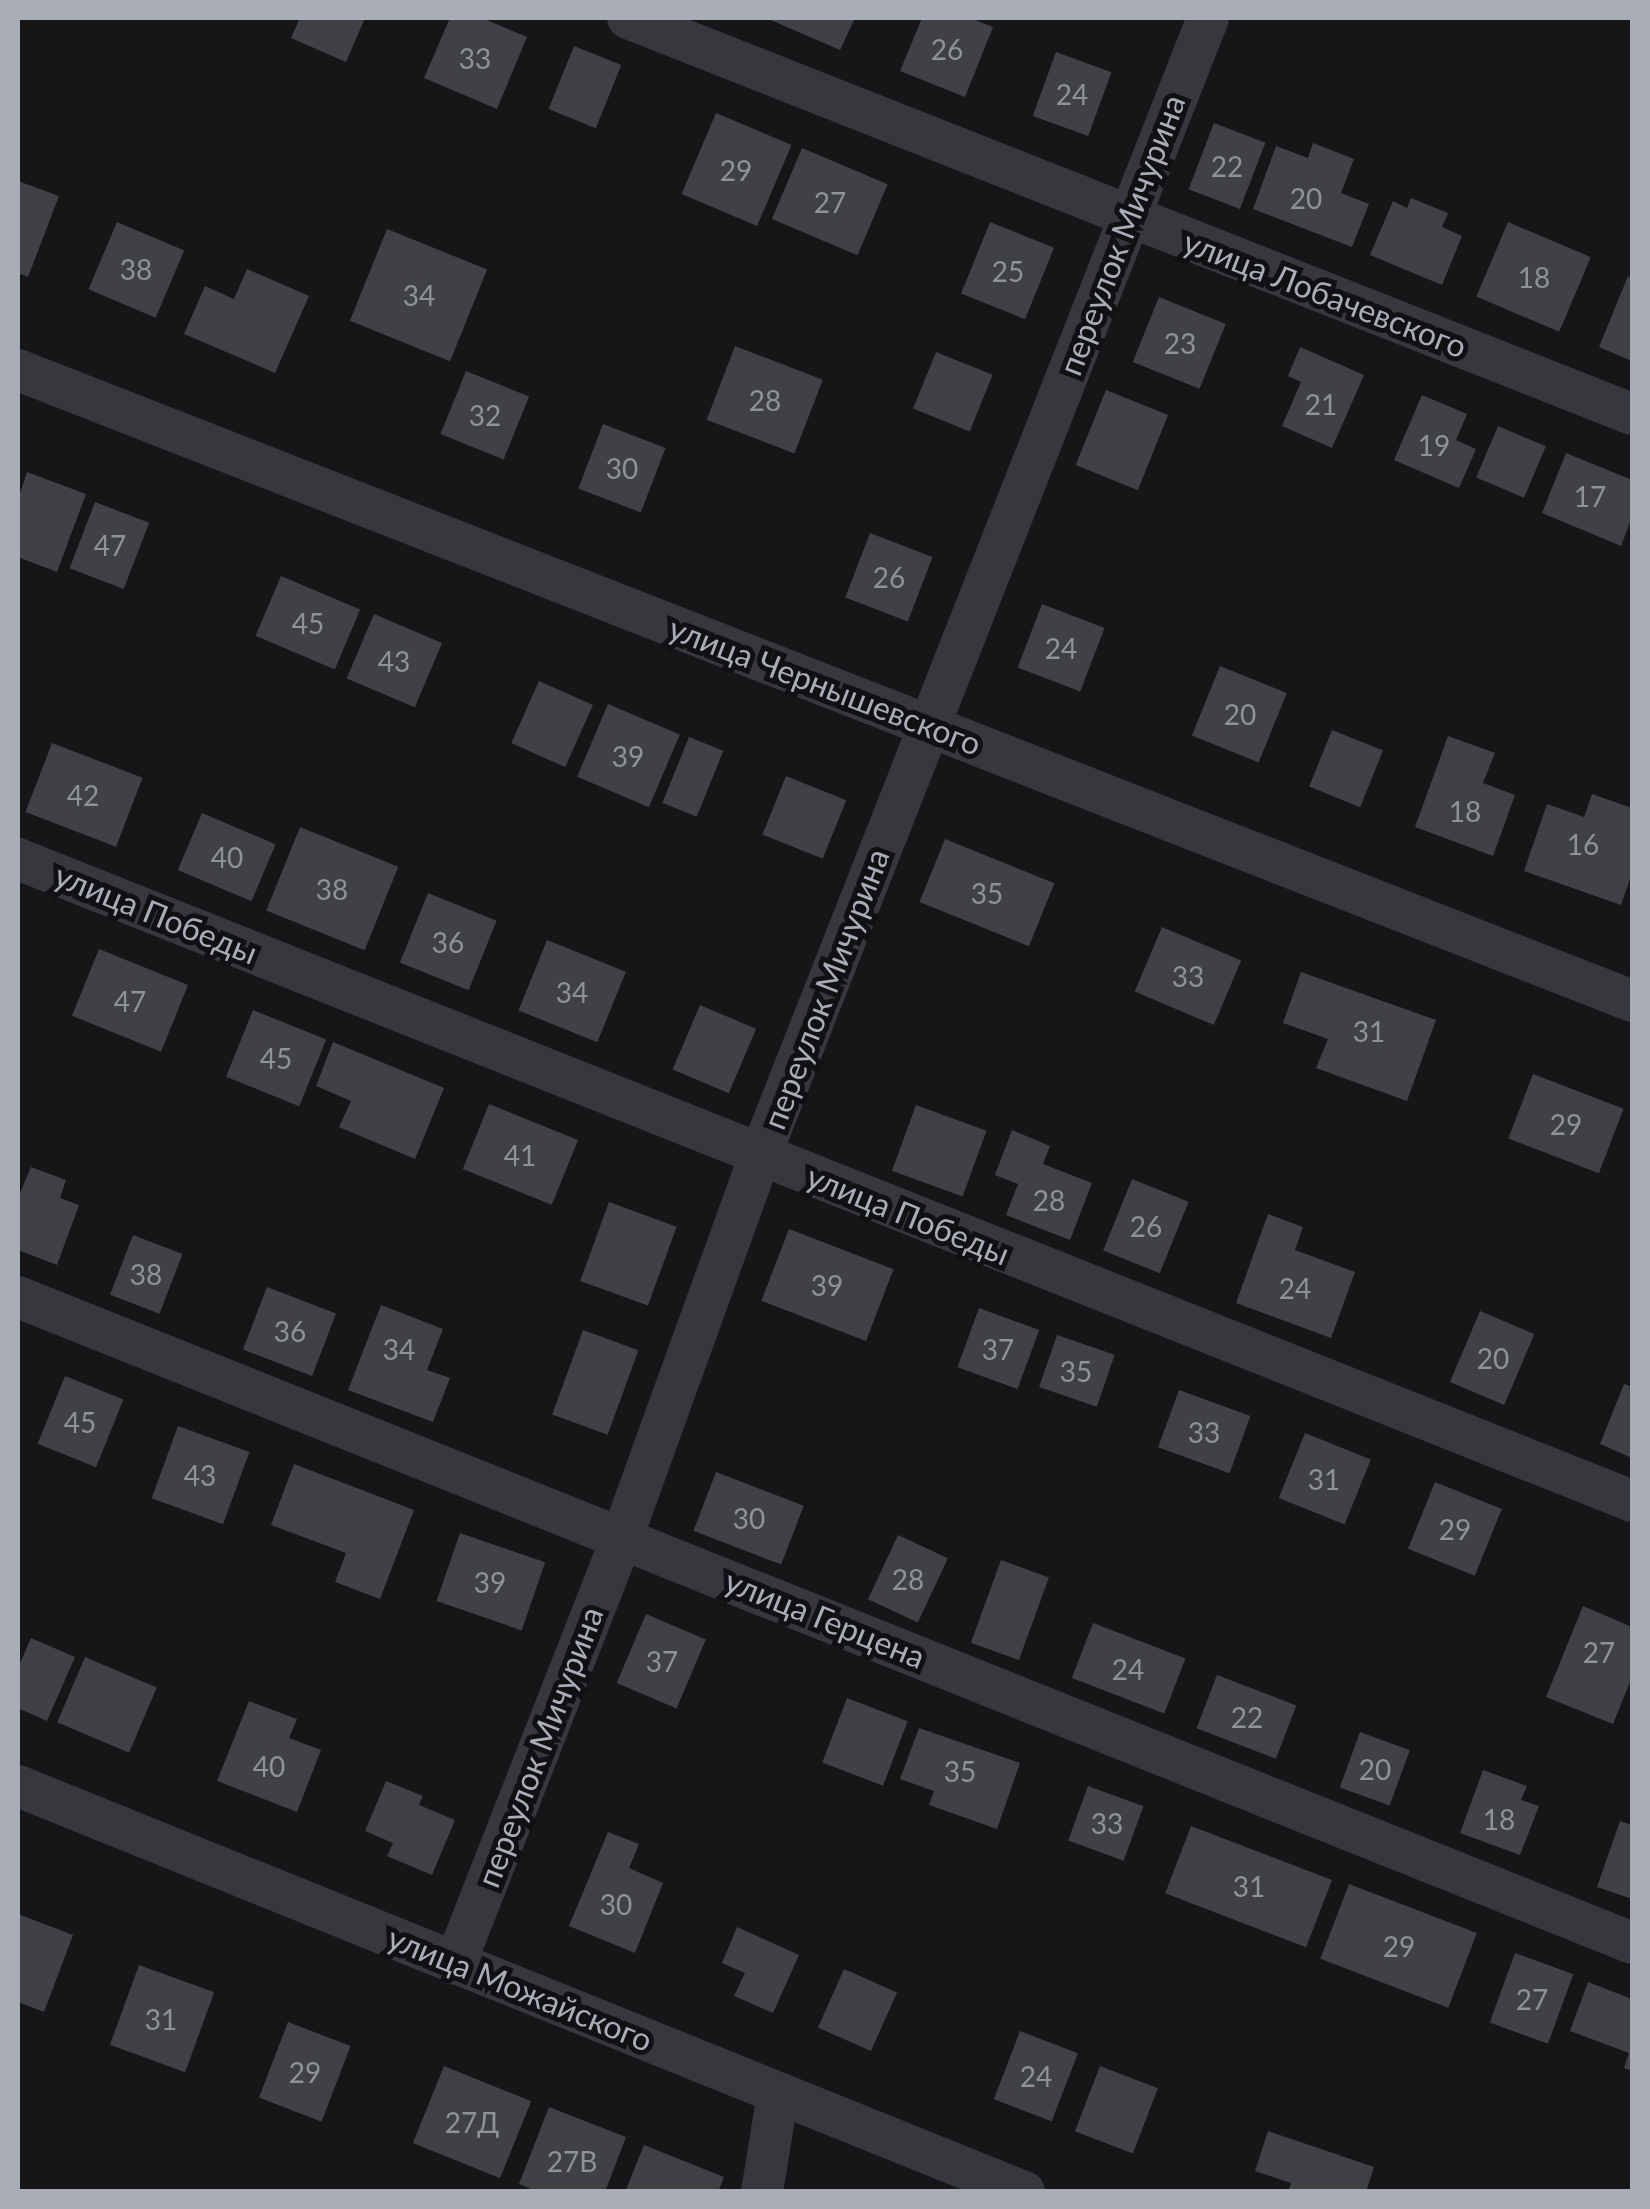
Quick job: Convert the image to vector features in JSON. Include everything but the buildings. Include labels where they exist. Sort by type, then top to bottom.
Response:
[{"type":"street","name":"улица Лобачевского","points":[[628,18],[1632,414]]},
{"type":"street","name":"переулок Мичурина","points":[[455,1964],[622,1538],[760,1156],[1208,18]]},
{"type":"street","name":"улица Чернышевского","points":[[18,370],[1632,1001]]},
{"type":"street","name":"улица Победы","points":[[18,859],[1632,1501]]},
{"type":"street","name":"улица Герцена","points":[[18,1297],[1632,1943]]},
{"type":"street","name":"улица Можайского","points":[[18,1786],[1024,2192]]},
{"type":"street","points":[[762,2192],[778,2092]]}]
